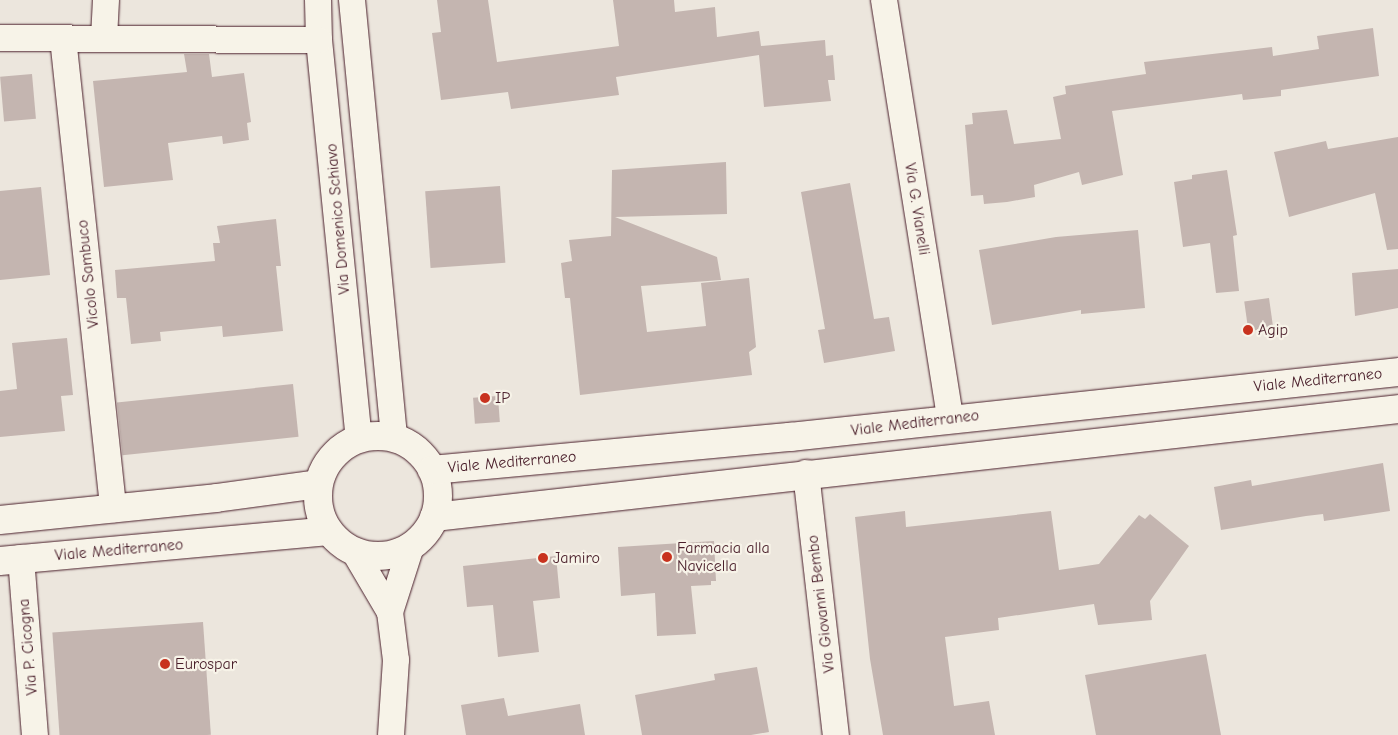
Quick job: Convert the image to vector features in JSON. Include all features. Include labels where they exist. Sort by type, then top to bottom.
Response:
[{"type":"street","points":[[104,38],[106,0]]},
{"type":"street","name":"Via Domenico Schiavo","points":[[318,0],[319,40],[359,438]]},
{"type":"street","name":"Via Domenico Schiavo","points":[[352,0],[394,438]]},
{"type":"street","name":"Via G. Vianelli","points":[[884,0],[950,418]]},
{"type":"street","points":[[0,38],[319,40]]},
{"type":"street","name":"Vicolo Sambuco","points":[[63,38],[114,509]]},
{"type":"street","name":"Viale Mediterraneo","points":[[432,470],[790,438],[950,418],[1398,372]]},
{"type":"street","points":[[434,517],[806,473],[962,460],[1398,409]]},
{"type":"street","points":[[354,551],[380,556],[394,554],[411,546],[428,530],[434,517],[437,493],[432,470],[423,455],[409,444],[394,438],[376,436],[359,438],[332,456],[318,484],[321,517],[329,531],[354,551],[390,612],[396,660],[391,735]]},
{"type":"street","name":"Via Giovanni Bembo","points":[[806,473],[836,735]]},
{"type":"street","points":[[0,520],[114,509],[318,484]]},
{"type":"street","name":"Viale Mediterraneo","points":[[10,560],[329,531]]},
{"type":"street","points":[[390,612],[411,546]]},
{"type":"street","name":"Via P. Cicogna","points":[[10,560],[35,735]]},
{"type":"building","points":[[437,0],[488,0],[497,62],[619,46],[613,0],[674,0],[675,12],[715,7],[717,37],[759,31],[761,46],[825,40],[826,56],[833,55],[835,80],[828,80],[831,101],[764,107],[759,55],[616,77],[619,95],[511,109],[508,92],[441,100],[432,33],[441,32]]},
{"type":"building","points":[[1373,28],[1379,76],[1281,90],[1281,96],[1243,100],[1242,94],[1112,111],[1123,175],[1082,185],[1079,172],[1034,185],[1035,197],[1007,202],[984,204],[983,195],[971,196],[965,125],[973,124],[972,113],[1007,110],[1014,144],[1061,139],[1053,97],[1066,94],[1065,86],[1146,74],[1144,62],[1272,47],[1273,56],[1319,49],[1317,36]]},
{"type":"building","points":[[184,54],[209,54],[212,77],[244,73],[251,122],[247,123],[249,140],[223,144],[222,136],[168,143],[173,180],[104,187],[93,81],[187,72]]},
{"type":"building","points":[[32,74],[36,119],[4,122],[0,77]]},
{"type":"building","points":[[1398,137],[1398,249],[1387,250],[1375,193],[1289,217],[1274,152],[1326,141],[1328,149]]},
{"type":"building","points":[[726,162],[727,214],[615,217],[717,257],[721,280],[641,286],[647,332],[706,326],[701,283],[749,278],[756,347],[749,352],[752,375],[580,395],[570,298],[565,298],[561,263],[572,261],[569,240],[611,236],[612,170]]},
{"type":"building","points":[[1227,170],[1237,235],[1233,236],[1239,291],[1216,293],[1210,243],[1183,247],[1174,182],[1192,179],[1192,175]]},
{"type":"building","points":[[850,183],[874,319],[889,317],[895,351],[824,363],[818,330],[825,329],[801,192]]},
{"type":"building","points":[[500,186],[505,263],[431,268],[425,191]]},
{"type":"building","points":[[41,187],[50,275],[0,280],[0,191]]},
{"type":"building","points":[[276,219],[281,266],[276,266],[283,331],[223,337],[222,326],[160,332],[161,341],[131,344],[126,298],[117,298],[115,270],[215,261],[213,243],[220,243],[217,226]]},
{"type":"building","points":[[1138,230],[1145,308],[1081,314],[1081,310],[992,325],[979,250],[1056,237]]},
{"type":"building","points":[[1398,269],[1398,308],[1355,316],[1352,273]]},
{"type":"building","points":[[1269,298],[1273,328],[1248,331],[1244,301]]},
{"type":"building","points":[[67,338],[73,395],[61,396],[65,431],[0,437],[0,391],[17,389],[12,343]]},
{"type":"building","points":[[293,384],[299,437],[123,455],[117,403]]},
{"type":"building","points":[[498,396],[500,422],[475,424],[473,398]]},
{"type":"building","points":[[1383,463],[1390,511],[1324,521],[1323,514],[1221,530],[1214,487],[1251,480],[1252,486]]},
{"type":"building","points":[[905,511],[906,527],[1051,511],[1059,570],[1099,564],[1139,515],[1145,519],[1150,514],[1189,546],[1150,601],[1152,620],[1098,625],[1094,604],[998,618],[999,630],[945,637],[954,706],[989,701],[995,735],[883,735],[870,659],[855,517]]},
{"type":"building","points":[[714,541],[716,581],[711,581],[711,585],[691,586],[696,634],[657,636],[655,593],[621,596],[618,547]]},
{"type":"building","points":[[556,556],[560,598],[533,601],[539,652],[498,657],[493,605],[467,607],[463,566]]},
{"type":"building","points":[[203,622],[211,735],[60,735],[52,633]]},
{"type":"building","points":[[1206,654],[1221,735],[1096,735],[1085,675]]},
{"type":"building","points":[[757,667],[769,732],[751,735],[642,735],[635,695],[715,680],[714,674]]},
{"type":"building","points":[[504,698],[508,716],[580,704],[585,735],[466,735],[461,705]]},
{"type":"place","name":"Agip","points":[[1248,330]]},
{"type":"place","name":"IP","points":[[485,398]]},
{"type":"place","name":"Farmacia alla Navicella","points":[[667,557]]},
{"type":"place","name":"Jamiro","points":[[543,558]]},
{"type":"place","name":"Eurospar","points":[[165,664]]}]
